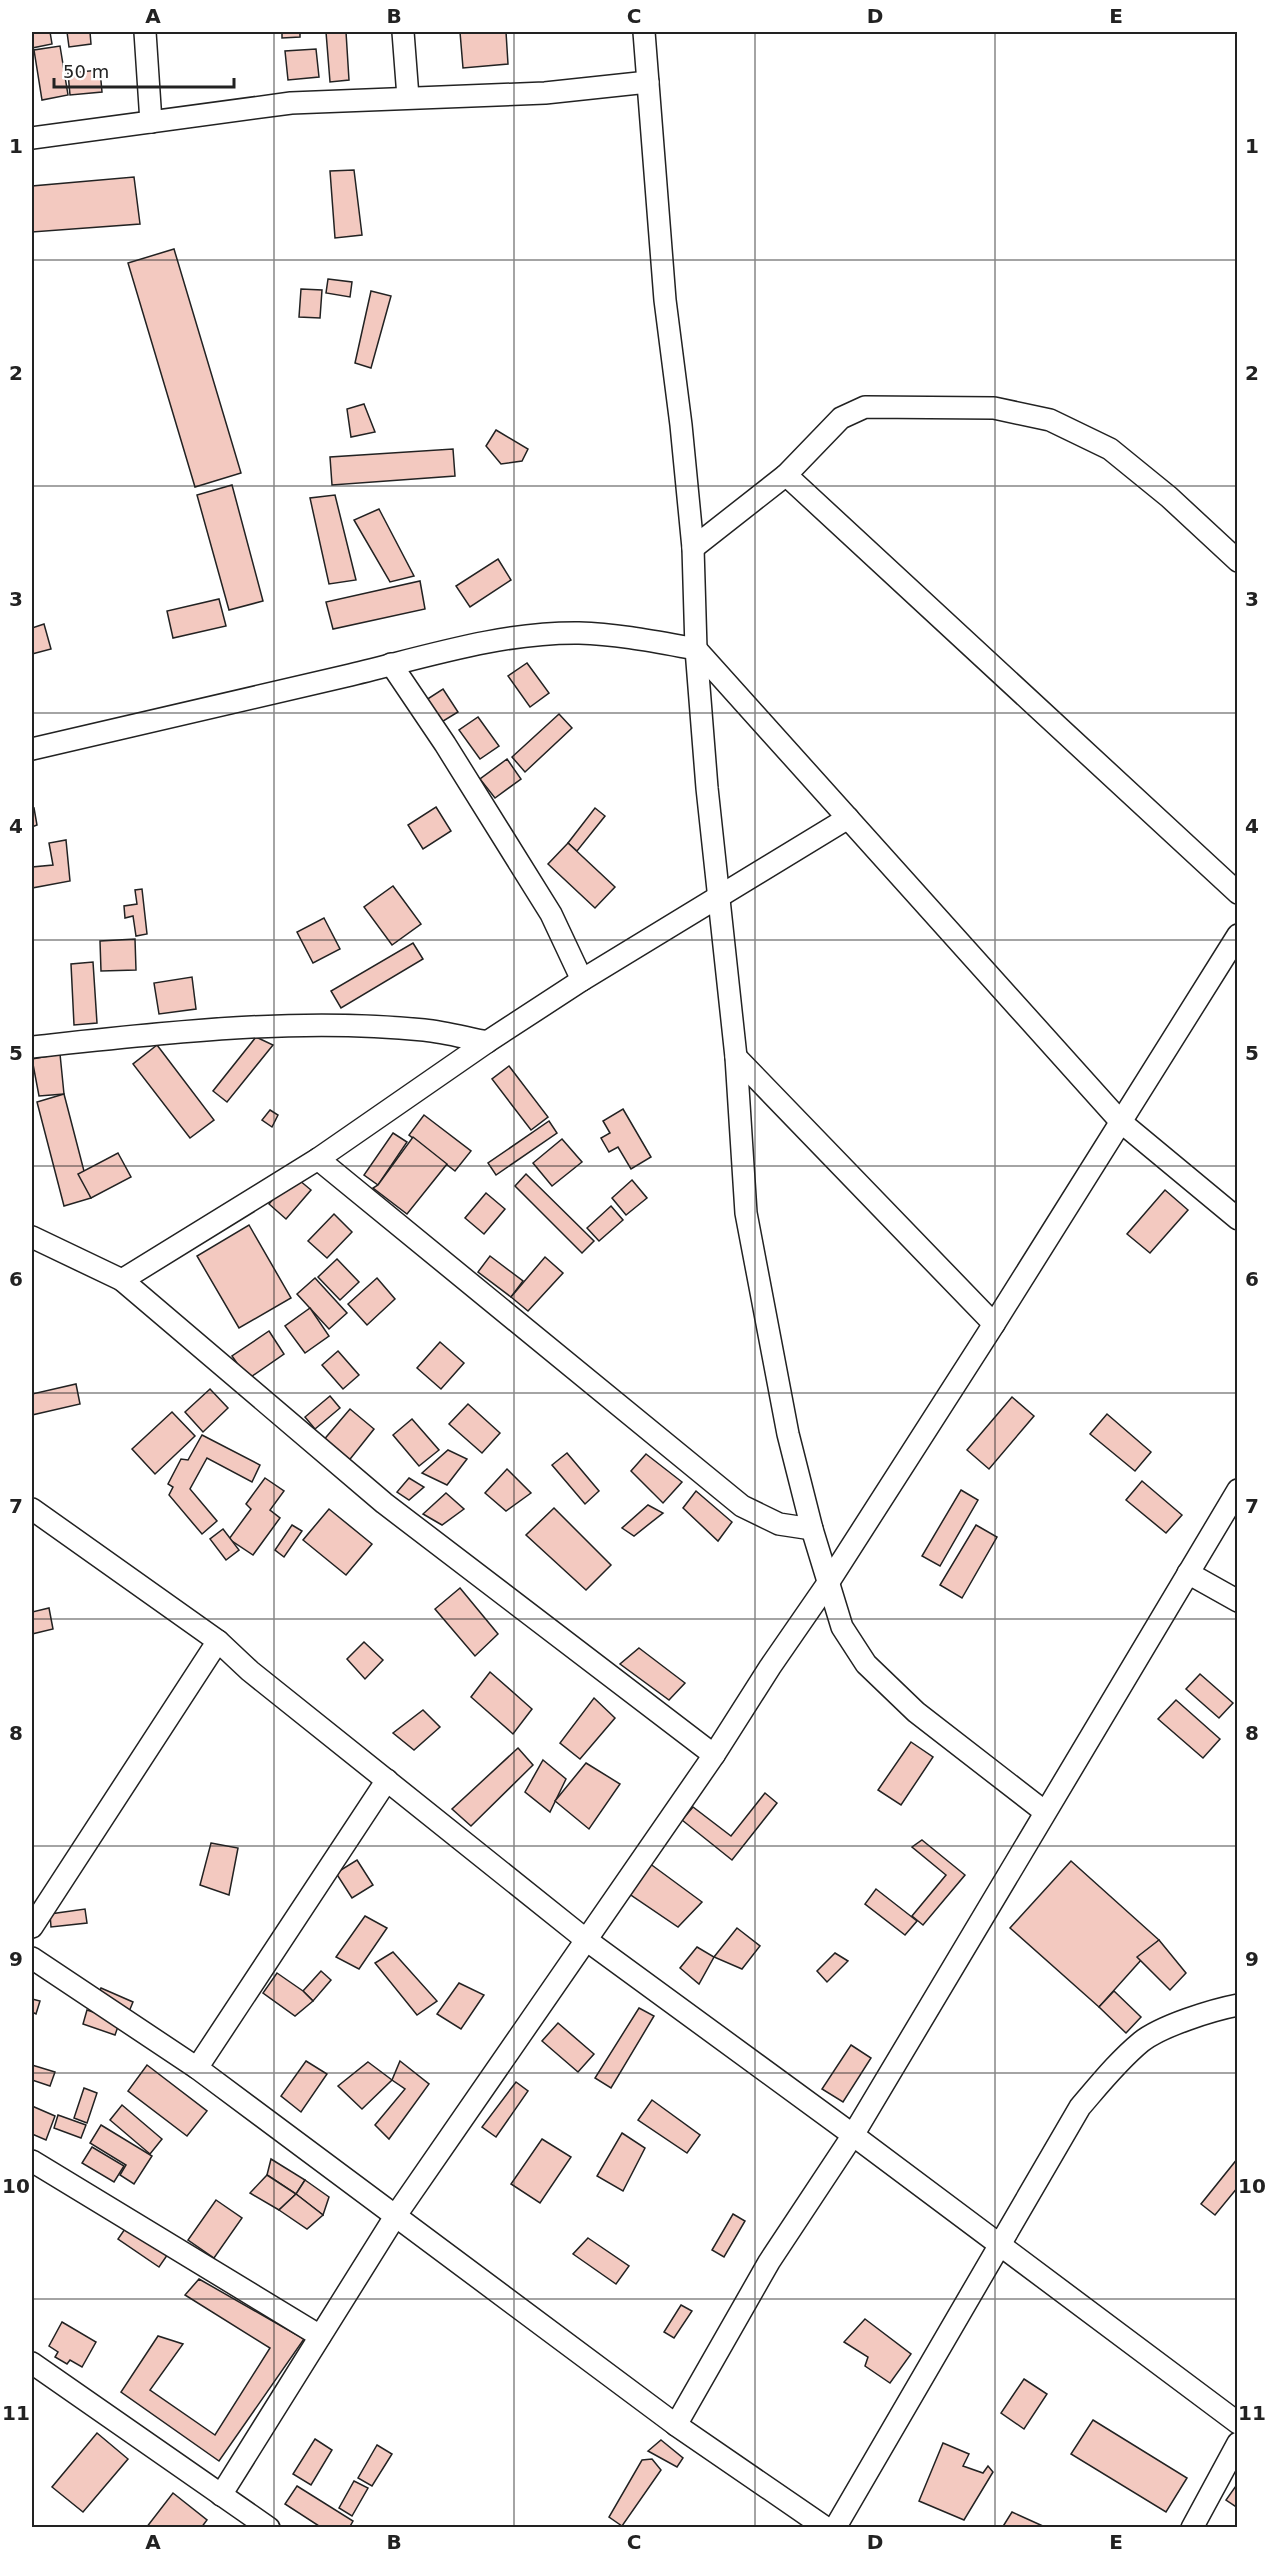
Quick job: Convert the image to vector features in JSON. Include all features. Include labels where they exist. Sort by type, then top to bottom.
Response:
[{"type":"street","points":[[145,32],[151,122]]},
{"type":"street","points":[[403,32],[408,97]]},
{"type":"street","points":[[644,32],[665,300],[681,425],[693,548],[696,649],[706,788],[736,1057],[746,1213],[788,1434],[812,1529],[842,1627],[866,1664],[916,1712],[1046,1812]]},
{"type":"street","points":[[32,138],[291,103],[544,93],[648,82]]},
{"type":"street","points":[[693,548],[786,475],[841,418],[865,407],[994,408],[1050,420],[1110,449],[1169,497],[1238,561]]},
{"type":"street","points":[[786,475],[1238,894]]},
{"type":"street","points":[[32,749],[429,654],[492,642],[578,633],[618,636],[696,649],[1121,1122],[1238,1219]]},
{"type":"street","points":[[391,664],[446,744],[550,914],[582,980]]},
{"type":"street","points":[[122,1281],[318,1160],[487,1042],[582,980],[719,894],[848,818]]},
{"type":"street","points":[[221,2495],[396,2215],[714,1755],[770,1666],[828,1583],[1238,935]]},
{"type":"street","points":[[32,1047],[247,1028],[359,1026],[426,1030],[487,1042]]},
{"type":"street","points":[[736,1057],[994,1324]]},
{"type":"street","points":[[318,1160],[742,1506],[778,1524],[812,1529]]},
{"type":"street","points":[[32,1237],[122,1281],[384,1503],[714,1755]]},
{"type":"street","points":[[676,2425],[769,2262],[853,2135],[1238,1490]]},
{"type":"street","points":[[32,1509],[218,1641],[250,1671],[585,1939],[853,2135],[1238,2423]]},
{"type":"street","points":[[1188,1573],[1238,1601]]},
{"type":"street","points":[[32,1927],[218,1641]]},
{"type":"street","points":[[197,2068],[387,1780]]},
{"type":"street","points":[[32,1958],[197,2068],[676,2425],[826,2528]]},
{"type":"street","points":[[835,2528],[1080,2107],[1116,2066],[1143,2041],[1181,2022],[1238,2005]]},
{"type":"street","points":[[32,2161],[320,2336]]},
{"type":"street","points":[[32,2363],[269,2528]]},
{"type":"street","points":[[1192,2528],[1238,2443]]},
{"type":"building","points":[[32,32],[50,32],[52,44],[32,48]]},
{"type":"building","points":[[67,32],[90,32],[91,44],[69,47]]},
{"type":"building","points":[[282,32],[300,32],[300,37],[282,38]]},
{"type":"building","points":[[326,32],[346,32],[349,80],[330,82]]},
{"type":"building","points":[[460,32],[506,32],[508,64],[463,68]]},
{"type":"building","points":[[60,46],[68,95],[42,100],[34,50]]},
{"type":"building","points":[[316,49],[319,77],[288,80],[285,51]]},
{"type":"building","points":[[100,70],[102,92],[70,95],[68,73]]},
{"type":"building","points":[[354,170],[362,235],[335,238],[330,171]]},
{"type":"building","points":[[134,177],[140,224],[32,232],[32,186]]},
{"type":"building","points":[[174,249],[241,473],[195,487],[128,263]]},
{"type":"building","points":[[328,279],[352,282],[350,297],[326,293]]},
{"type":"building","points":[[301,289],[322,290],[320,318],[299,317]]},
{"type":"building","points":[[371,291],[391,296],[371,368],[355,363]]},
{"type":"building","points":[[364,404],[375,432],[351,437],[347,409]]},
{"type":"building","points":[[496,430],[528,449],[522,461],[501,464],[486,446]]},
{"type":"building","points":[[453,449],[455,476],[332,485],[330,457]]},
{"type":"building","points":[[232,485],[263,601],[229,610],[197,495]]},
{"type":"building","points":[[335,495],[356,580],[329,584],[310,498]]},
{"type":"building","points":[[379,509],[414,576],[390,582],[354,520]]},
{"type":"building","points":[[498,559],[511,580],[470,607],[456,586]]},
{"type":"building","points":[[420,581],[425,609],[333,629],[326,602]]},
{"type":"building","points":[[219,599],[226,626],[173,638],[167,611]]},
{"type":"building","points":[[44,624],[51,649],[32,654],[32,628]]},
{"type":"building","points":[[527,663],[549,693],[530,707],[508,676]]},
{"type":"building","points":[[443,689],[458,712],[440,723],[426,700]]},
{"type":"building","points":[[559,714],[572,728],[525,772],[512,757]]},
{"type":"building","points":[[478,717],[499,746],[480,759],[459,730]]},
{"type":"building","points":[[507,759],[521,779],[495,798],[480,779]]},
{"type":"building","points":[[436,807],[451,831],[423,849],[408,825]]},
{"type":"building","points":[[34,808],[37,825],[32,827],[32,809]]},
{"type":"building","points":[[595,808],[605,816],[577,851],[568,843]]},
{"type":"building","points":[[66,840],[70,881],[32,888],[32,867],[53,865],[49,843]]},
{"type":"building","points":[[568,843],[615,887],[595,908],[548,864]]},
{"type":"building","points":[[393,886],[421,924],[392,945],[364,907]]},
{"type":"building","points":[[142,889],[147,934],[136,936],[133,916],[125,918],[124,906],[137,904],[135,890]]},
{"type":"building","points":[[324,918],[340,949],[313,963],[297,932]]},
{"type":"building","points":[[135,939],[136,970],[101,971],[100,941]]},
{"type":"building","points":[[413,943],[423,959],[341,1008],[331,991]]},
{"type":"building","points":[[93,962],[97,1023],[74,1025],[71,964]]},
{"type":"building","points":[[192,977],[196,1009],[159,1014],[154,983]]},
{"type":"building","points":[[256,1037],[273,1045],[227,1102],[213,1091]]},
{"type":"building","points":[[157,1045],[214,1120],[190,1138],[133,1064]]},
{"type":"building","points":[[60,1054],[64,1094],[39,1096],[32,1059]]},
{"type":"building","points":[[509,1066],[548,1117],[531,1130],[492,1079]]},
{"type":"building","points":[[64,1094],[91,1198],[64,1206],[37,1102]]},
{"type":"building","points":[[623,1109],[651,1157],[631,1169],[618,1147],[609,1152],[601,1138],[610,1133],[603,1121]]},
{"type":"building","points":[[270,1110],[278,1115],[272,1127],[262,1120]]},
{"type":"building","points":[[424,1115],[471,1151],[455,1171],[409,1135]]},
{"type":"building","points":[[549,1121],[557,1133],[496,1175],[488,1163]]},
{"type":"building","points":[[393,1133],[407,1142],[378,1185],[364,1175]]},
{"type":"building","points":[[413,1137],[447,1164],[407,1214],[373,1188],[378,1185]]},
{"type":"building","points":[[562,1139],[582,1162],[552,1186],[533,1163]]},
{"type":"building","points":[[118,1153],[131,1177],[91,1198],[78,1174]]},
{"type":"building","points":[[526,1174],[594,1241],[582,1253],[515,1186]]},
{"type":"building","points":[[293,1175],[311,1190],[286,1219],[269,1204]]},
{"type":"building","points":[[632,1180],[647,1198],[626,1215],[612,1198]]},
{"type":"building","points":[[1165,1190],[1188,1210],[1150,1253],[1127,1234]]},
{"type":"building","points":[[486,1193],[505,1209],[484,1234],[465,1218]]},
{"type":"building","points":[[611,1206],[623,1220],[599,1241],[587,1228]]},
{"type":"building","points":[[334,1214],[352,1232],[327,1258],[308,1241]]},
{"type":"building","points":[[249,1225],[291,1298],[239,1328],[197,1256]]},
{"type":"building","points":[[490,1256],[523,1281],[511,1297],[478,1272]]},
{"type":"building","points":[[545,1257],[563,1273],[528,1311],[511,1297]]},
{"type":"building","points":[[337,1259],[359,1282],[340,1300],[318,1277]]},
{"type":"building","points":[[315,1278],[347,1313],[329,1329],[297,1294]]},
{"type":"building","points":[[377,1278],[395,1299],[367,1325],[348,1304]]},
{"type":"building","points":[[310,1308],[329,1336],[305,1353],[285,1326]]},
{"type":"building","points":[[269,1331],[284,1354],[248,1379],[232,1356]]},
{"type":"building","points":[[440,1342],[464,1363],[441,1389],[417,1368]]},
{"type":"building","points":[[338,1351],[359,1375],[343,1389],[322,1365]]},
{"type":"building","points":[[76,1384],[80,1404],[32,1415],[32,1394]]},
{"type":"building","points":[[210,1389],[228,1408],[203,1432],[185,1412]]},
{"type":"building","points":[[330,1396],[340,1408],[315,1429],[305,1417]]},
{"type":"building","points":[[1012,1397],[1034,1416],[989,1469],[967,1450]]},
{"type":"building","points":[[468,1404],[500,1433],[482,1453],[449,1424]]},
{"type":"building","points":[[350,1409],[374,1429],[347,1463],[322,1442]]},
{"type":"building","points":[[172,1412],[195,1436],[155,1474],[132,1449]]},
{"type":"building","points":[[1107,1414],[1151,1452],[1135,1471],[1090,1434]]},
{"type":"building","points":[[412,1419],[439,1450],[419,1466],[393,1435]]},
{"type":"building","points":[[202,1435],[260,1465],[252,1482],[207,1458],[190,1489],[217,1521],[202,1534],[169,1495],[173,1487],[168,1484],[181,1459],[188,1460]]},
{"type":"building","points":[[448,1450],[467,1459],[447,1485],[422,1473]]},
{"type":"building","points":[[567,1453],[599,1491],[585,1504],[552,1465]]},
{"type":"building","points":[[646,1454],[682,1482],[663,1503],[631,1471]]},
{"type":"building","points":[[507,1469],[531,1493],[506,1511],[485,1493]]},
{"type":"building","points":[[265,1478],[284,1491],[270,1510],[280,1518],[253,1555],[229,1539],[251,1509],[246,1504]]},
{"type":"building","points":[[409,1478],[424,1487],[409,1500],[397,1492]]},
{"type":"building","points":[[1142,1481],[1182,1515],[1166,1533],[1126,1500]]},
{"type":"building","points":[[961,1490],[978,1500],[940,1566],[922,1556]]},
{"type":"building","points":[[696,1491],[732,1522],[718,1541],[683,1508]]},
{"type":"building","points":[[446,1493],[464,1509],[442,1525],[423,1514]]},
{"type":"building","points":[[648,1505],[663,1513],[634,1536],[622,1528]]},
{"type":"building","points":[[554,1508],[611,1565],[586,1590],[526,1535]]},
{"type":"building","points":[[329,1509],[372,1544],[346,1575],[303,1540]]},
{"type":"building","points":[[292,1525],[302,1531],[284,1557],[275,1550]]},
{"type":"building","points":[[976,1525],[997,1537],[962,1598],[940,1585]]},
{"type":"building","points":[[223,1529],[239,1550],[226,1560],[210,1539]]},
{"type":"building","points":[[460,1588],[498,1634],[475,1656],[435,1609]]},
{"type":"building","points":[[49,1608],[53,1629],[32,1634],[32,1612]]},
{"type":"building","points":[[364,1642],[383,1660],[365,1679],[347,1659]]},
{"type":"building","points":[[639,1648],[685,1683],[669,1700],[620,1664]]},
{"type":"building","points":[[490,1672],[532,1709],[513,1734],[471,1697]]},
{"type":"building","points":[[1200,1674],[1233,1703],[1219,1718],[1186,1689]]},
{"type":"building","points":[[594,1698],[615,1718],[580,1759],[560,1743]]},
{"type":"building","points":[[1176,1700],[1220,1739],[1203,1758],[1158,1719]]},
{"type":"building","points":[[423,1710],[440,1727],[414,1750],[393,1733]]},
{"type":"building","points":[[911,1742],[933,1757],[901,1805],[878,1790]]},
{"type":"building","points":[[518,1748],[533,1765],[471,1826],[452,1809]]},
{"type":"building","points":[[543,1760],[566,1779],[550,1812],[525,1792]]},
{"type":"building","points":[[586,1763],[620,1784],[589,1829],[555,1801]]},
{"type":"building","points":[[765,1793],[777,1803],[732,1860],[682,1820],[693,1807],[731,1836]]},
{"type":"building","points":[[922,1840],[965,1875],[923,1925],[912,1916],[946,1875],[912,1847]]},
{"type":"building","points":[[211,1843],[238,1848],[229,1895],[200,1885]]},
{"type":"building","points":[[357,1860],[373,1885],[352,1898],[336,1873]]},
{"type":"building","points":[[1071,1861],[1159,1940],[1099,2007],[1010,1928]]},
{"type":"building","points":[[649,1863],[702,1902],[678,1927],[625,1891]]},
{"type":"building","points":[[876,1889],[917,1921],[905,1935],[865,1904]]},
{"type":"building","points":[[85,1909],[87,1923],[51,1927],[50,1914]]},
{"type":"building","points":[[365,1916],[387,1928],[359,1969],[336,1957]]},
{"type":"building","points":[[737,1928],[760,1946],[742,1969],[714,1957]]},
{"type":"building","points":[[1159,1940],[1186,1973],[1170,1990],[1137,1957]]},
{"type":"building","points":[[697,1947],[714,1957],[699,1984],[680,1968]]},
{"type":"building","points":[[393,1952],[437,2001],[417,2015],[375,1963]]},
{"type":"building","points":[[835,1953],[848,1961],[827,1982],[817,1971]]},
{"type":"building","points":[[321,1971],[331,1980],[313,2001],[303,1991]]},
{"type":"building","points":[[277,1973],[313,2001],[295,2016],[263,1993]]},
{"type":"building","points":[[459,1983],[484,1995],[461,2029],[437,2014]]},
{"type":"building","points":[[101,1988],[133,2002],[128,2014],[96,2000]]},
{"type":"building","points":[[1114,1991],[1141,2017],[1126,2033],[1099,2007]]},
{"type":"building","points":[[32,1999],[40,2001],[36,2014],[32,2012]]},
{"type":"building","points":[[639,2008],[654,2016],[611,2088],[595,2078]]},
{"type":"building","points":[[87,2010],[120,2021],[115,2035],[83,2024]]},
{"type":"building","points":[[558,2023],[594,2054],[578,2072],[542,2041]]},
{"type":"building","points":[[851,2045],[871,2058],[843,2102],[822,2089]]},
{"type":"building","points":[[306,2061],[327,2074],[301,2112],[281,2096]]},
{"type":"building","points":[[400,2061],[429,2084],[389,2139],[375,2125],[405,2089],[392,2080]]},
{"type":"building","points":[[368,2062],[392,2080],[362,2109],[338,2086]]},
{"type":"building","points":[[32,2065],[55,2072],[50,2086],[32,2080]]},
{"type":"building","points":[[147,2065],[207,2111],[187,2136],[128,2091]]},
{"type":"building","points":[[516,2082],[528,2091],[496,2137],[482,2127]]},
{"type":"building","points":[[84,2088],[97,2093],[87,2123],[74,2118]]},
{"type":"building","points":[[652,2100],[700,2135],[687,2153],[638,2120]]},
{"type":"building","points":[[122,2105],[162,2139],[150,2154],[110,2120]]},
{"type":"building","points":[[32,2106],[55,2116],[46,2140],[32,2134]]},
{"type":"building","points":[[58,2115],[86,2125],[81,2138],[54,2128]]},
{"type":"building","points":[[101,2125],[152,2156],[134,2184],[120,2175],[126,2165],[90,2143]]},
{"type":"building","points":[[622,2133],[645,2148],[623,2191],[597,2176]]},
{"type":"building","points":[[542,2139],[571,2157],[540,2203],[511,2184]]},
{"type":"building","points":[[92,2147],[124,2166],[114,2182],[82,2163]]},
{"type":"building","points":[[1238,2158],[1238,2187],[1215,2215],[1201,2204]]},
{"type":"building","points":[[271,2159],[305,2180],[296,2194],[267,2175]]},
{"type":"building","points":[[267,2175],[296,2194],[279,2210],[250,2193]]},
{"type":"building","points":[[305,2180],[329,2197],[323,2215],[296,2194]]},
{"type":"building","points":[[296,2194],[323,2215],[307,2229],[279,2210]]},
{"type":"building","points":[[216,2200],[242,2218],[214,2258],[188,2240]]},
{"type":"building","points":[[733,2214],[745,2221],[724,2257],[712,2250]]},
{"type":"building","points":[[127,2226],[168,2254],[159,2267],[118,2239]]},
{"type":"building","points":[[588,2238],[629,2266],[616,2284],[573,2254]]},
{"type":"building","points":[[199,2279],[304,2339],[219,2461],[121,2392],[158,2336],[183,2344],[150,2390],[215,2435],[270,2348],[185,2295]]},
{"type":"building","points":[[681,2305],[692,2311],[674,2338],[664,2332]]},
{"type":"building","points":[[865,2319],[911,2354],[890,2383],[865,2366],[868,2357],[844,2342]]},
{"type":"building","points":[[62,2322],[96,2342],[82,2367],[70,2360],[67,2364],[55,2357],[58,2352],[49,2346]]},
{"type":"building","points":[[1024,2379],[1047,2394],[1024,2429],[1001,2413]]},
{"type":"building","points":[[1093,2420],[1187,2478],[1166,2512],[1071,2454]]},
{"type":"building","points":[[97,2433],[128,2459],[83,2512],[52,2487]]},
{"type":"building","points":[[315,2439],[332,2450],[311,2485],[293,2474]]},
{"type":"building","points":[[661,2440],[683,2458],[677,2467],[648,2451]]},
{"type":"building","points":[[943,2443],[969,2454],[963,2466],[983,2473],[988,2466],[993,2472],[964,2520],[919,2501]]},
{"type":"building","points":[[377,2445],[392,2454],[372,2486],[358,2478]]},
{"type":"building","points":[[652,2459],[661,2470],[622,2526],[609,2517],[642,2460]]},
{"type":"building","points":[[354,2481],[368,2488],[352,2516],[339,2508]]},
{"type":"building","points":[[1238,2483],[1238,2508],[1226,2500]]},
{"type":"building","points":[[297,2486],[353,2521],[349,2528],[322,2528],[285,2504]]},
{"type":"building","points":[[173,2493],[207,2520],[201,2528],[146,2528]]},
{"type":"building","points":[[1012,2512],[1045,2527],[1002,2528]]}]
